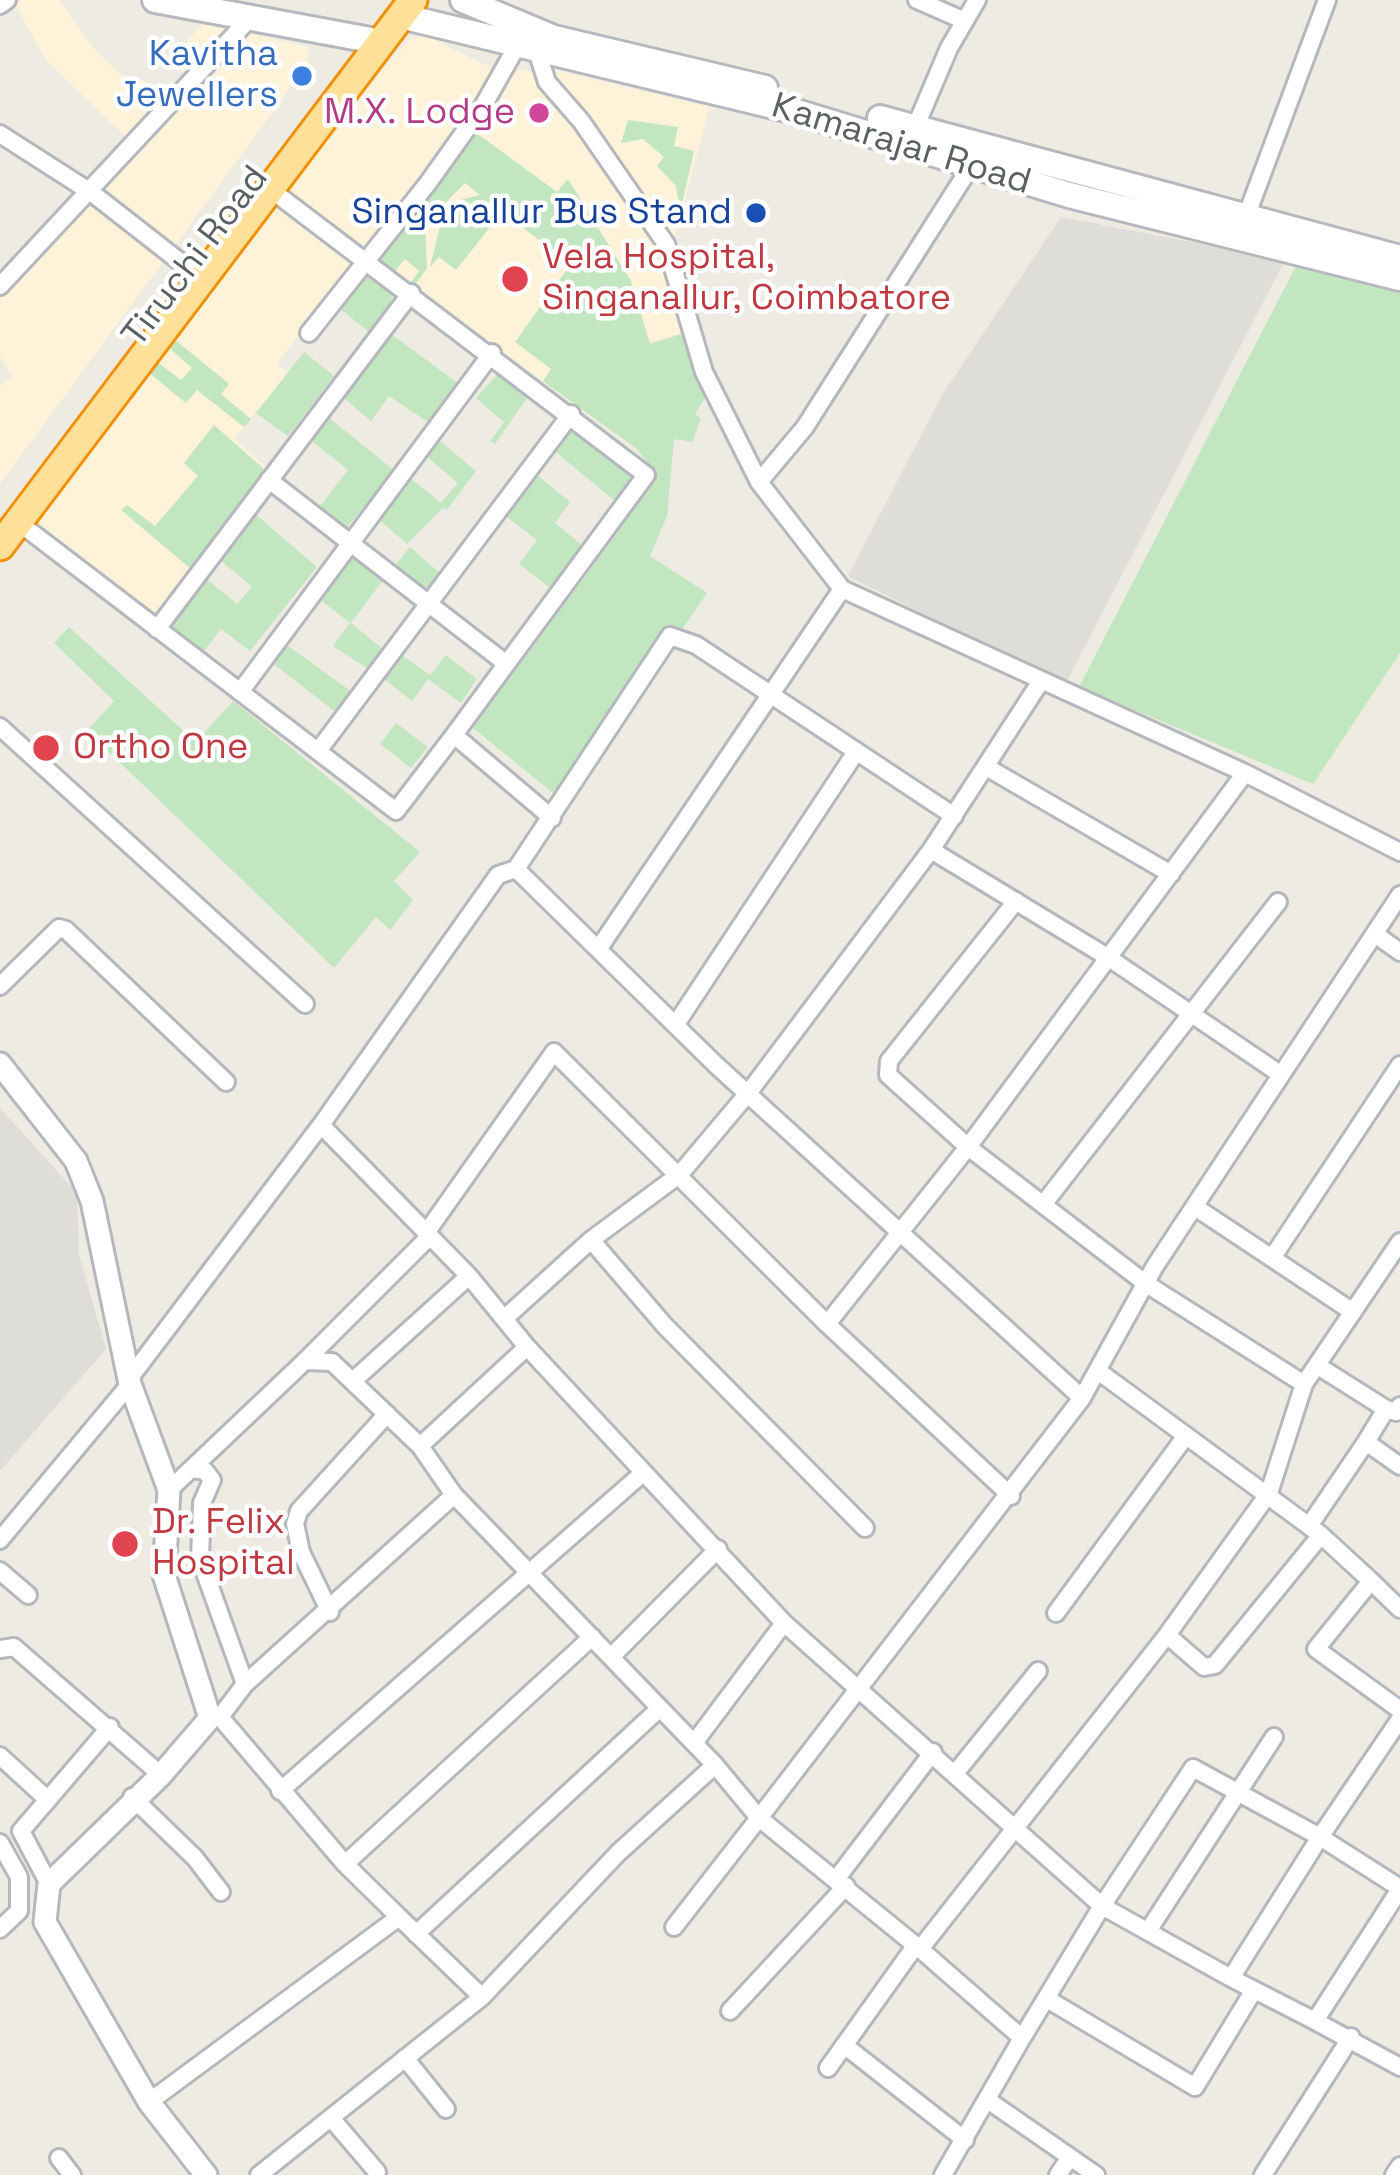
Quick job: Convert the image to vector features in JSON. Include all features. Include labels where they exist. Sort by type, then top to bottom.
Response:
[{"type":"highway","points":[[370,41],[402,5]]},
{"type":"highway","name":"Tiruchi Road","points":[[0,546],[9,519],[119,373],[270,189],[370,41]]},
{"type":"highway","name":"Tiruchi Road","points":[[119,373],[188,268],[370,41]]},
{"type":"main road","points":[[155,0],[370,41]]},
{"type":"main road","name":"Kamarajar Road","points":[[463,0],[554,38],[915,128],[1400,258]]},
{"type":"main road","name":"Kamarajar Road","points":[[402,5],[527,49],[790,110],[971,166],[1400,278]]},
{"type":"street","points":[[917,0],[965,21]]},
{"type":"street","points":[[915,128],[977,0]]},
{"type":"street","points":[[1246,217],[1327,0]]},
{"type":"street","points":[[0,286],[92,193],[250,18]]},
{"type":"street","points":[[309,334],[527,49],[666,244],[704,372],[759,482],[842,589],[1245,773],[1400,852]]},
{"type":"street","points":[[0,134],[92,193],[188,268]]},
{"type":"street","points":[[759,482],[805,427],[971,166]]},
{"type":"street","points":[[9,519],[396,811],[646,475],[492,353],[365,264],[270,189]]},
{"type":"street","points":[[157,629],[411,293]]},
{"type":"street","points":[[240,692],[492,353]]},
{"type":"street","points":[[318,751],[571,414]]},
{"type":"street","points":[[269,479],[504,662]]},
{"type":"street","points":[[599,948],[842,589]]},
{"type":"street","points":[[0,1540],[130,1382],[322,1125],[498,875],[516,869],[670,636],[695,645],[854,755],[954,816]]},
{"type":"street","points":[[506,1317],[592,1240],[680,1174],[749,1092],[931,850],[1041,681]]},
{"type":"street","points":[[0,727],[304,1004]]},
{"type":"street","points":[[454,735],[552,818]]},
{"type":"street","points":[[676,1024],[854,755]]},
{"type":"street","points":[[988,768],[1171,874]]},
{"type":"street","points":[[827,1324],[968,1147],[1245,773]]},
{"type":"street","points":[[931,850],[1109,958],[1280,1074]]},
{"type":"street","points":[[516,869],[676,1024],[1082,1398]]},
{"type":"street","points":[[674,1927],[1011,1496],[1082,1398],[1145,1283],[1400,896]]},
{"type":"street","points":[[1016,901],[889,1061],[888,1076],[968,1147],[1145,1283],[1304,1384]]},
{"type":"street","points":[[1045,1202],[1278,902]]},
{"type":"street","points":[[0,986],[59,928],[66,930],[226,1082]]},
{"type":"street","points":[[1375,934],[1400,952]]},
{"type":"street","points":[[169,1490],[305,1361],[427,1235],[554,1052],[827,1324],[1011,1496]]},
{"type":"street","points":[[0,1064],[76,1161],[92,1201],[130,1382],[169,1490],[164,1575],[210,1718],[161,1775],[132,1798],[49,1884]]},
{"type":"street","points":[[1272,1258],[1400,1065]]},
{"type":"street","points":[[322,1125],[469,1276],[527,1347],[784,1623],[957,1771],[1102,1906],[1231,1978],[1397,2060]]},
{"type":"street","points":[[1195,1207],[1353,1312]]},
{"type":"street","points":[[592,1240],[664,1326],[865,1528]]},
{"type":"street","points":[[828,2068],[918,1947],[1167,1635],[1269,1492],[1304,1384],[1400,1242]]},
{"type":"street","points":[[355,1379],[469,1276]]},
{"type":"street","points":[[419,1446],[527,1347]]},
{"type":"street","points":[[305,1361],[332,1362],[355,1379],[419,1446],[454,1495],[715,1765],[759,1818],[1022,2038]]},
{"type":"street","points":[[1167,1635],[1204,1667],[1215,1665],[1315,1530],[1366,1442],[1393,1408],[1318,1366]]},
{"type":"street","points":[[1098,1371],[1185,1437],[1269,1492],[1400,1609]]},
{"type":"street","points":[[330,1612],[301,1552],[296,1524],[299,1511],[386,1414]]},
{"type":"street","points":[[1056,1613],[1185,1437]]},
{"type":"street","points":[[1366,1442],[1400,1466]]},
{"type":"street","points":[[192,1469],[205,1471],[212,1480],[200,1519],[200,1559],[244,1684]]},
{"type":"street","points":[[280,1791],[643,1473]]},
{"type":"street","points":[[454,1495],[330,1612],[244,1684],[220,1717],[345,1864],[482,1997]]},
{"type":"street","points":[[611,1657],[718,1549]]},
{"type":"street","points":[[0,1571],[28,1594]]},
{"type":"street","points":[[1231,1978],[1400,1714],[1316,1649],[1371,1581]]},
{"type":"street","points":[[694,1743],[784,1623]]},
{"type":"street","points":[[345,1864],[592,1637]]},
{"type":"street","points":[[0,1649],[14,1647],[161,1775]]},
{"type":"street","points":[[957,1771],[1038,1671]]},
{"type":"street","points":[[416,1934],[660,1708]]},
{"type":"street","points":[[110,1727],[21,1831],[49,1884],[45,1922],[149,2102],[206,2175]]},
{"type":"street","points":[[1148,1931],[1274,1737]]},
{"type":"street","points":[[730,2011],[841,1882],[934,1751]]},
{"type":"street","points":[[0,1756],[48,1800]]},
{"type":"street","points":[[259,2175],[482,1997],[617,1853],[715,1765]]},
{"type":"street","points":[[943,2175],[1102,1906],[1192,1768],[1238,1790],[1400,1888],[1315,2021]]},
{"type":"street","points":[[132,1798],[195,1858],[220,1892]]},
{"type":"street","points":[[0,1843],[20,1877],[19,1911],[0,1929]]},
{"type":"street","points":[[149,2102],[399,1917]]},
{"type":"street","points":[[1047,2000],[1195,2087],[1254,1990]]},
{"type":"street","points":[[1263,2175],[1351,2037]]},
{"type":"street","points":[[844,2045],[965,2140]]},
{"type":"street","points":[[405,2059],[446,2109]]},
{"type":"street","points":[[989,2101],[1096,2175]]},
{"type":"street","points":[[331,2117],[377,2172]]},
{"type":"street","points":[[1058,2175],[1070,2157]]},
{"type":"street","points":[[59,2158],[72,2175]]},
{"type":"street","points":[[1394,2175],[1400,2166]]},
{"type":"shaded area","points":[[59,0],[92,46],[134,87],[142,79],[163,98],[187,77],[172,59],[203,23],[308,47],[308,64],[0,484],[0,386],[13,377],[0,356],[0,294],[87,206],[85,193],[129,140],[45,59],[15,4]]},
{"type":"shaded area","points":[[424,35],[510,77],[514,71],[559,71],[710,107],[673,243],[699,328],[551,370],[543,381],[366,251],[277,363],[288,373],[234,439],[267,468],[151,619],[30,526],[336,125],[408,40]]},
{"type":"shaded area","points":[[1061,217],[1285,260],[1065,685],[848,576],[942,395]]},
{"type":"shaded area","points":[[0,1108],[77,1193],[79,1254],[106,1349],[0,1471]]},
{"type":"green space","points":[[628,120],[678,127],[674,146],[694,151],[680,212],[676,186],[657,166],[664,157],[643,139],[621,143]]},
{"type":"green space","points":[[475,132],[557,192],[568,179],[631,281],[650,344],[685,333],[707,395],[695,414],[701,419],[692,442],[674,439],[667,516],[650,556],[707,593],[564,802],[473,728],[618,532],[655,472],[637,449],[543,381],[551,369],[515,342],[571,264],[502,212],[456,270],[439,257],[430,267],[441,222],[460,200],[480,195],[465,183],[435,213],[422,207]]},
{"type":"green space","points":[[416,215],[425,222],[427,268],[415,285],[411,282],[419,271],[405,259],[395,271],[378,260]]},
{"type":"green space","points":[[1299,260],[1400,286],[1400,653],[1313,784],[1079,687]]},
{"type":"green space","points":[[366,273],[392,295],[390,306],[369,332],[339,308]]},
{"type":"green space","points":[[391,334],[459,384],[428,422],[389,396],[371,421],[344,398]]},
{"type":"green space","points":[[173,338],[229,384],[221,394],[251,419],[244,427],[197,390],[186,403],[148,372],[156,361],[181,380],[192,368],[167,346]]},
{"type":"green space","points":[[304,352],[334,376],[288,436],[256,413]]},
{"type":"green space","points":[[498,374],[528,397],[495,444],[490,441],[504,422],[476,398]]},
{"type":"green space","points":[[328,417],[395,471],[345,529],[317,510],[348,470],[312,441]]},
{"type":"green space","points":[[214,425],[264,469],[190,568],[121,510],[127,505],[155,526],[198,476],[184,463]]},
{"type":"green space","points":[[568,426],[633,475],[616,502],[551,448]]},
{"type":"green space","points":[[439,440],[476,471],[447,510],[443,508],[407,544],[376,517],[408,476],[441,503],[458,483],[425,455]]},
{"type":"green space","points":[[536,474],[570,502],[555,523],[583,546],[550,588],[519,564],[537,540],[504,515]]},
{"type":"green space","points":[[254,513],[317,567],[250,651],[221,629],[200,656],[165,628],[204,577],[237,604],[252,587],[219,559]]},
{"type":"green space","points":[[410,547],[442,575],[432,587],[419,587],[393,568]]},
{"type":"green space","points":[[348,557],[356,557],[384,579],[351,623],[383,649],[368,669],[333,646],[350,623],[317,597]]},
{"type":"green space","points":[[69,627],[196,742],[233,701],[420,852],[394,881],[413,900],[390,930],[376,917],[334,968],[87,731],[114,701],[54,643]]},
{"type":"green space","points":[[284,643],[352,692],[337,713],[271,662]]},
{"type":"green space","points":[[400,654],[430,675],[446,655],[477,679],[461,703],[428,679],[412,701],[382,677]]},
{"type":"green space","points":[[396,723],[428,747],[411,768],[380,744]]},
{"type":"place","name":"Kavitha Jewellers","points":[[302,76]]},
{"type":"place","name":"M.X. Lodge","points":[[539,113]]},
{"type":"place","name":"Singanallur Bus Stand","points":[[756,213]]},
{"type":"place","name":"Vela Hospital, Singanallur, Coimbatore","points":[[515,279]]},
{"type":"place","name":"Ortho One","points":[[46,748]]},
{"type":"place","name":"Dr. Felix Hospital","points":[[125,1544]]}]
